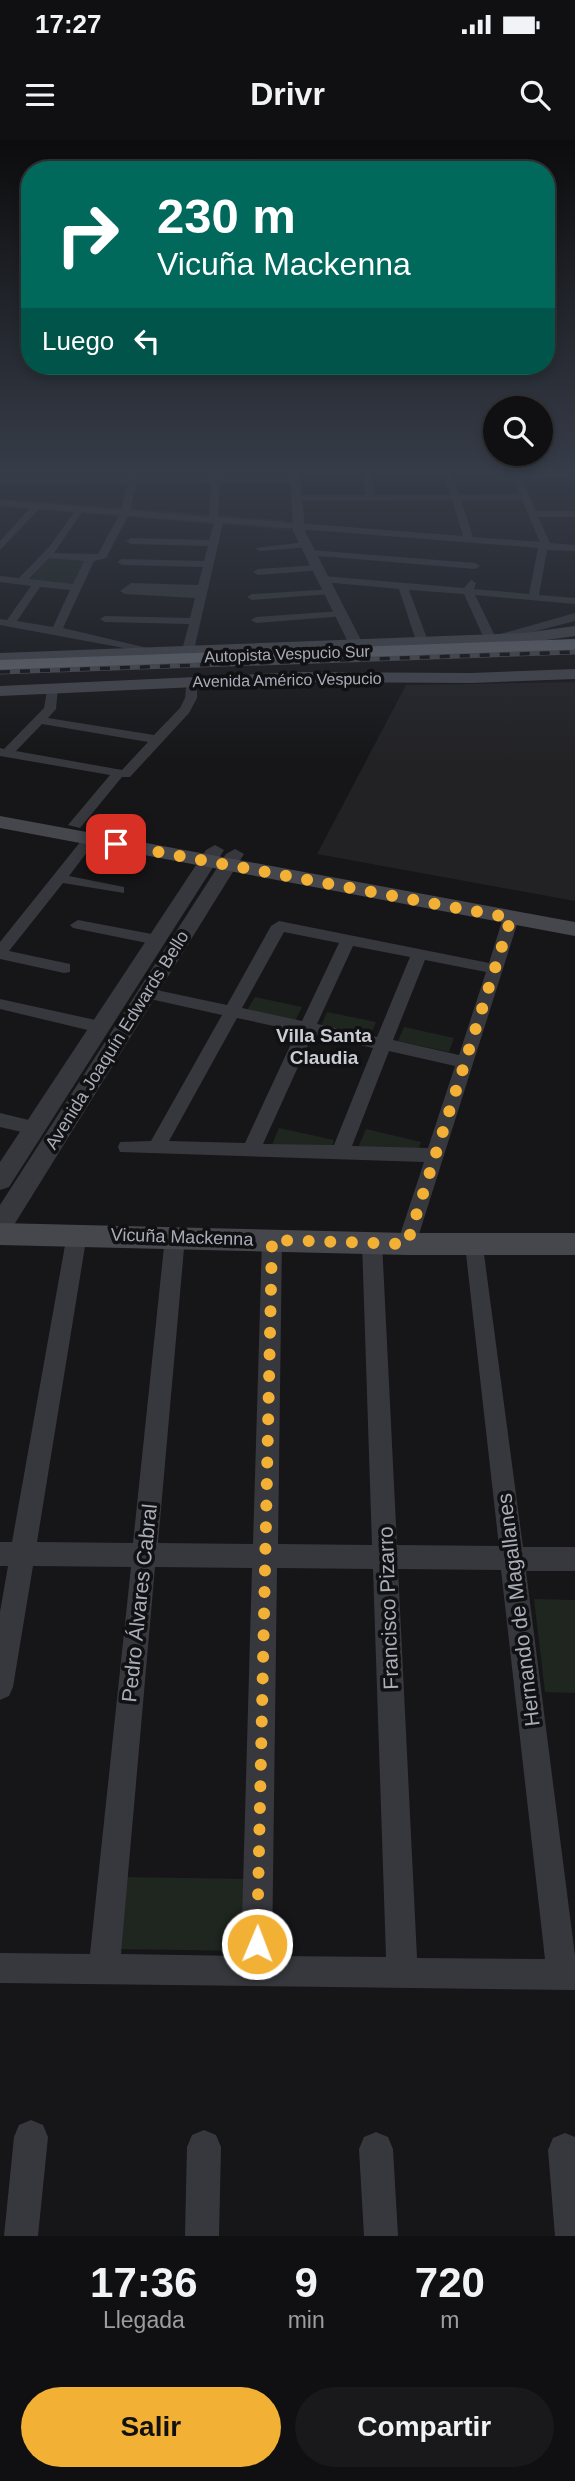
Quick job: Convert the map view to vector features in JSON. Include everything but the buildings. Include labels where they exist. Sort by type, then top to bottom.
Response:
[{"type":"highway","points":[[493,641],[575,639]]},
{"type":"highway","name":"Autopista Vespucio Sur","points":[[0,666],[493,641],[575,645]]},
{"type":"highway","name":"Autopista Vespucio Sur","points":[[0,683],[575,662]]},
{"type":"highway","points":[[366,668],[455,672],[575,671]]},
{"type":"main road","name":"Avenida Américo Vespucio","points":[[0,658],[493,641],[575,631]]},
{"type":"main road","name":"Avenida Américo Vespucio","points":[[0,691],[303,677],[458,678],[575,671]]},
{"type":"main road","points":[[0,811],[83,832]]},
{"type":"main road","points":[[0,822],[83,832],[222,857],[523,915],[575,929]]},
{"type":"main road","points":[[523,915],[575,917]]},
{"type":"main road","name":"Vicuña Mackenna","points":[[0,1234],[575,1246]]},
{"type":"street","points":[[22,582],[36,567]]},
{"type":"street","points":[[57,631],[86,567]]},
{"type":"street","points":[[188,650],[208,567]]},
{"type":"street","points":[[317,567],[356,644]]},
{"type":"street","points":[[475,567],[468,592],[493,641],[575,617]]},
{"type":"street","points":[[533,598],[539,567]]},
{"type":"street","points":[[258,572],[575,601]]},
{"type":"street","points":[[0,579],[77,588]]},
{"type":"street","points":[[252,597],[324,580]]},
{"type":"street","points":[[5,623],[37,584]]},
{"type":"street","points":[[403,586],[422,642]]},
{"type":"street","points":[[129,590],[202,592]]},
{"type":"street","points":[[256,620],[341,614]]},
{"type":"street","points":[[105,619],[195,621]]},
{"type":"street","points":[[5,623],[57,631],[152,652]]},
{"type":"street","points":[[6,748],[118,773],[131,771],[186,710],[191,698],[191,682]]},
{"type":"street","points":[[6,748],[50,709],[52,688]]},
{"type":"street","points":[[40,720],[160,740]]},
{"type":"street","points":[[64,968],[0,953],[6,937],[59,878],[118,773]]},
{"type":"street","name":"Avenida Joaquín Edwards Bello","points":[[0,1181],[100,1027],[167,942],[222,857]]},
{"type":"street","points":[[59,878],[119,890]]},
{"type":"street","points":[[407,1244],[495,969],[523,915]]},
{"type":"street","points":[[78,925],[167,942]]},
{"type":"street","points":[[156,1148],[279,926],[495,969]]},
{"type":"street","points":[[251,1150],[348,940]]},
{"type":"street","name":"Avenida Joaquín Edwards Bello","points":[[0,1226],[147,993],[167,942]]},
{"type":"street","points":[[340,1153],[419,954]]},
{"type":"street","points":[[147,993],[466,1062]]},
{"type":"street","points":[[0,1004],[122,1032]]},
{"type":"street","points":[[0,1120],[58,1134]]},
{"type":"street","points":[[127,1147],[436,1155]]},
{"type":"street","points":[[0,1687],[11,1554],[77,1234]]},
{"type":"street","name":"Pedro Álvares Cabral","points":[[104,1970],[175,1237]]},
{"type":"street","points":[[256,1971],[272,1240]]},
{"type":"street","name":"Francisco Pizarro","points":[[372,1242],[402,1973]]},
{"type":"street","name":"Hernando de Magallanes","points":[[474,1245],[512,1559],[569,1975]]},
{"type":"street","points":[[11,1554],[575,1559]]},
{"type":"street","points":[[0,1968],[569,1975]]},
{"type":"street","points":[[21,2236],[31,2137]]},
{"type":"street","points":[[202,2236],[204,2147]]},
{"type":"street","points":[[376,2149],[381,2236]]},
{"type":"street","points":[[565,2150],[572,2236]]},
{"type":"shaded area","points":[[41,567],[83,567],[73,586],[30,580]]},
{"type":"shaded area","points":[[575,682],[575,901],[317,854],[406,685]]},
{"type":"shaded area","points":[[255,997],[302,1007],[295,1021],[247,1010]]},
{"type":"shaded area","points":[[327,1012],[376,1022],[370,1036],[321,1026]]},
{"type":"shaded area","points":[[404,1027],[454,1038],[449,1052],[398,1041]]},
{"type":"shaded area","points":[[279,1128],[334,1140],[332,1147],[271,1147]]},
{"type":"shaded area","points":[[366,1129],[421,1142],[418,1150],[357,1150]]},
{"type":"shaded area","points":[[534,1599],[575,1600],[575,1693],[545,1692]]},
{"type":"shaded area","points":[[122,1877],[250,1879],[249,1951],[116,1949]]},
{"type":"railway","points":[[0,672],[575,652]]},
{"type":"district","name":"Villa Santa Claudia","points":[[324,1046]]},
{"type":"route","points":[[116,844],[511,918],[407,1244],[272,1240],[257,1944]]}]
